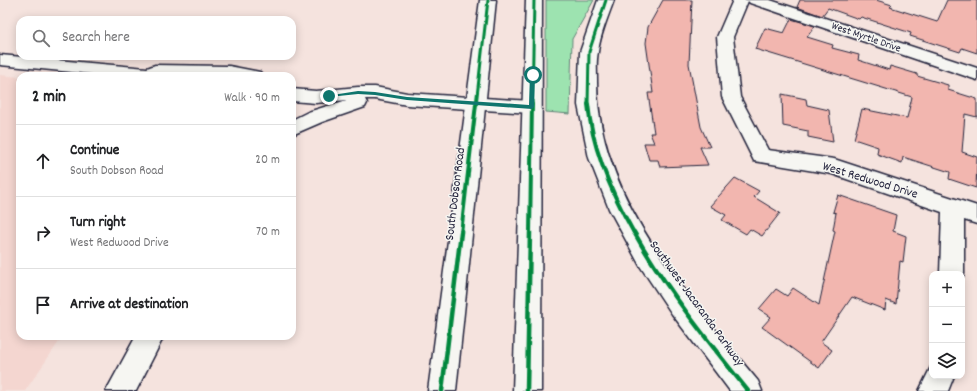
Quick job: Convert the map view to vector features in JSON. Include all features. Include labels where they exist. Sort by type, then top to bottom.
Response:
[{"type":"street","name":"South Dobson Road","points":[[442,391],[488,0]]},
{"type":"street","points":[[527,391],[532,210],[534,0]]},
{"type":"street","name":"Southwest Jacaranda Parkway","points":[[606,0],[596,19],[590,40],[586,65],[585,87],[593,135],[605,174],[626,220],[645,252],[693,322],[748,391]]},
{"type":"street","name":"West Redwood Drive","points":[[740,0],[725,37],[731,97],[761,156],[834,167],[977,215]]},
{"type":"street","name":"West Myrtle Drive","points":[[755,0],[977,74]]},
{"type":"street","points":[[0,60],[135,72]]},
{"type":"street","points":[[116,70],[205,70],[230,72]]},
{"type":"street","points":[[296,95],[316,97],[358,93],[407,99],[532,107]]},
{"type":"street","points":[[296,126],[315,117],[356,103],[407,99]]},
{"type":"street","points":[[952,271],[953,206]]},
{"type":"street","points":[[120,391],[149,340]]},
{"type":"street","points":[[933,391],[939,379]]},
{"type":"shaded area","points":[[0,75],[16,77],[16,340],[60,340],[25,391],[0,391]]},
{"type":"green space","points":[[546,0],[594,0],[572,39],[570,114],[546,112]]},
{"type":"building","points":[[663,0],[692,0],[689,64],[701,127],[710,147],[700,147],[708,165],[660,167],[658,160],[649,160],[644,143],[654,143],[650,133],[654,133],[648,93],[653,93],[646,43],[648,27]]},
{"type":"building","points":[[800,0],[876,0],[892,5],[890,7],[937,22],[947,0],[977,0],[977,53],[962,48],[960,52],[910,36],[911,33],[861,17],[859,19],[828,8],[822,16],[797,7]]},
{"type":"building","points":[[791,19],[815,26],[807,37],[833,45],[832,48],[859,55],[858,60],[889,70],[890,66],[917,74],[917,76],[948,85],[948,90],[977,99],[977,117],[965,114],[962,152],[977,157],[976,188],[949,179],[950,172],[903,157],[902,163],[877,154],[878,147],[854,139],[862,109],[907,118],[912,97],[755,49],[765,28],[784,33]]},
{"type":"building","points":[[782,94],[806,99],[807,105],[829,110],[833,142],[808,137],[808,131],[783,126]]},
{"type":"building","points":[[735,178],[759,191],[754,197],[780,213],[762,236],[750,229],[746,234],[722,220],[726,215],[710,206]]},
{"type":"building","points":[[838,195],[896,215],[893,231],[906,236],[903,262],[900,261],[896,304],[886,300],[885,310],[852,297],[821,342],[832,350],[819,368],[762,327],[771,317],[759,309],[776,289],[787,296],[793,288],[819,305],[835,231],[833,230],[836,213],[833,212]]},
{"type":"cycle path","points":[[442,391],[488,0]]},
{"type":"cycle path","points":[[527,391],[534,0]]},
{"type":"cycle path","points":[[606,0],[589,52],[588,105],[599,158],[620,209],[649,259],[682,306],[748,391]]},
{"type":"route","points":[[329,96],[375,93],[407,99],[532,107],[533,75]]}]
